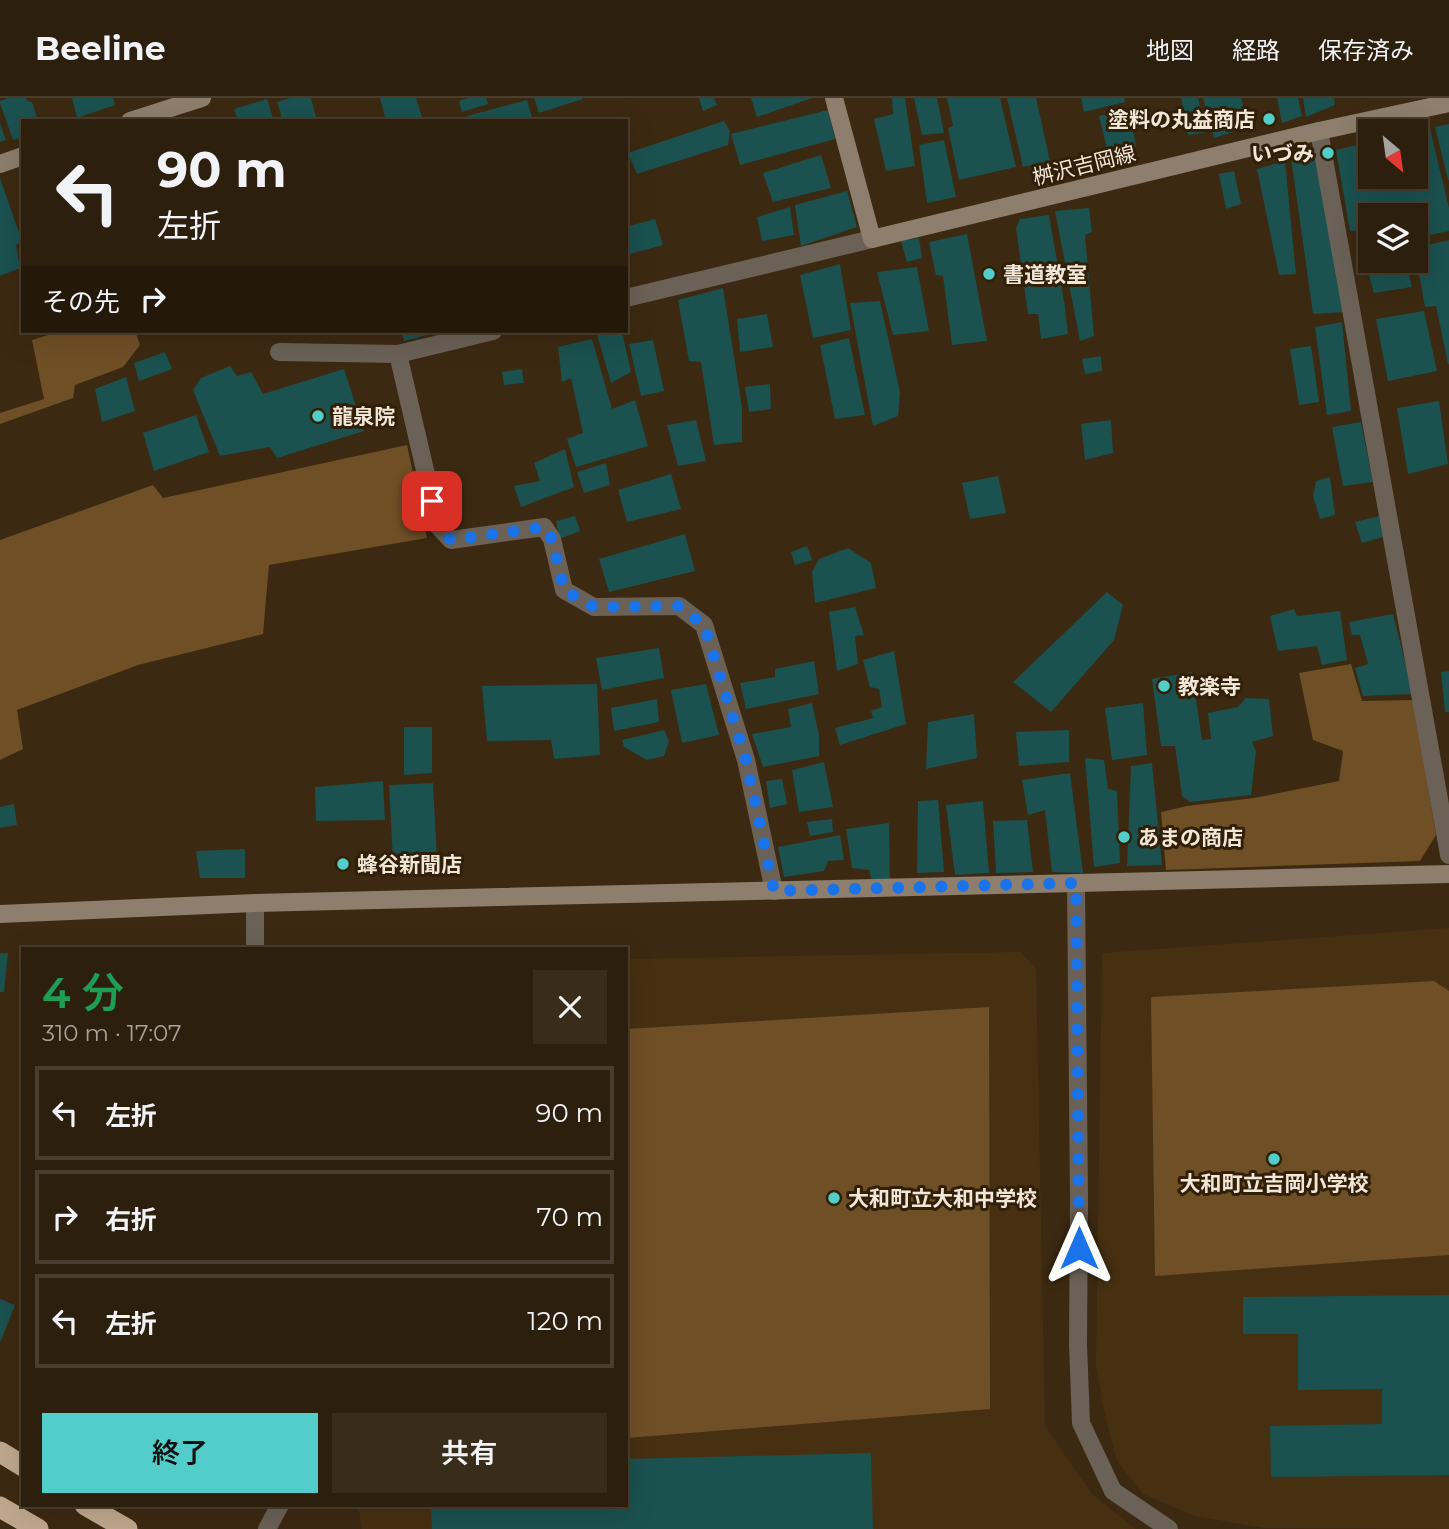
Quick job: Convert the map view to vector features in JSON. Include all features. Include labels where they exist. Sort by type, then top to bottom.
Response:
[{"type":"highway","points":[[0,1452],[21,1465]]},
{"type":"highway","points":[[0,1507],[38,1529]]},
{"type":"highway","points":[[88,1507],[127,1529]]},
{"type":"street","points":[[136,119],[202,98]]},
{"type":"street","points":[[628,298],[872,239],[834,98]]},
{"type":"street","name":"桝沢吉岡線","points":[[872,239],[1320,131],[1449,103]]},
{"type":"street","points":[[1320,131],[1449,855]]},
{"type":"street","points":[[0,164],[21,157]]},
{"type":"street","points":[[279,352],[398,354],[485,333]]},
{"type":"street","points":[[398,354],[438,526],[451,540],[544,527],[552,539],[564,590],[594,607],[679,606],[704,625],[746,760],[774,891]]},
{"type":"street","points":[[0,914],[255,903],[1449,874]]},
{"type":"street","points":[[1076,883],[1078,1345],[1081,1423],[1113,1491],[1169,1529]]},
{"type":"street","points":[[255,903],[255,947]]},
{"type":"street","points":[[267,1529],[279,1507]]},
{"type":"shaded area","points":[[55,333],[136,333],[140,345],[123,367],[75,385],[73,398],[0,424],[0,413],[44,399],[32,340]]},
{"type":"shaded area","points":[[407,445],[427,538],[269,565],[263,634],[138,665],[17,710],[23,749],[0,760],[0,540],[153,485],[163,498]]},
{"type":"shaded area","points":[[1351,664],[1362,701],[1413,700],[1436,835],[1420,861],[1166,870],[1161,812],[1254,798],[1339,781],[1343,751],[1313,740],[1299,673]]},
{"type":"shaded area","name":"大和町立吉岡小学校","points":[[1449,928],[1449,1529],[1264,1528],[1194,1516],[1143,1494],[1117,1461],[1096,1365],[1102,953]]},
{"type":"shaded area","name":"大和町立大和中学校","points":[[1021,952],[1036,969],[1045,1426],[1092,1494],[1136,1529],[362,1529],[358,1507],[628,1507],[628,959]]},
{"type":"shaded area","points":[[1434,981],[1449,991],[1449,1255],[1155,1276],[1151,997]]},
{"type":"shaded area","points":[[989,1007],[990,1409],[628,1438],[628,1029]]},
{"type":"building","points":[[26,98],[32,102],[37,119],[21,119],[21,138],[13,140],[0,101]]},
{"type":"building","points":[[72,98],[113,98],[115,105],[77,118]]},
{"type":"building","points":[[290,98],[311,98],[316,119],[282,119],[277,102]]},
{"type":"building","points":[[380,98],[416,98],[422,117],[385,119]]},
{"type":"building","points":[[486,98],[488,104],[462,112],[459,101]]},
{"type":"building","points":[[534,98],[583,98],[583,99],[539,113]]},
{"type":"building","points":[[699,98],[714,98],[717,105],[703,111]]},
{"type":"building","points":[[751,98],[812,98],[757,117]]},
{"type":"building","points":[[892,98],[905,98],[915,166],[886,171],[874,119],[893,114]]},
{"type":"building","points":[[914,98],[937,98],[944,133],[922,135]]},
{"type":"building","points":[[947,98],[1000,98],[1016,167],[959,180],[948,128],[953,126]]},
{"type":"building","points":[[1007,98],[1036,98],[1050,161],[1023,167]]},
{"type":"building","points":[[1081,98],[1124,98],[1125,102],[1084,112]]},
{"type":"building","points":[[1181,98],[1198,98],[1207,132],[1188,135]]},
{"type":"building","points":[[1203,98],[1241,98],[1248,127],[1214,138]]},
{"type":"building","points":[[1277,98],[1298,98],[1302,116],[1282,123]]},
{"type":"building","points":[[1303,98],[1334,98],[1335,105],[1306,117]]},
{"type":"building","points":[[267,99],[273,119],[237,119],[234,109]]},
{"type":"building","points":[[527,100],[532,119],[468,119],[467,116]]},
{"type":"building","points":[[1129,109],[1136,147],[1108,153],[1099,116]]},
{"type":"building","points":[[828,110],[835,139],[740,165],[731,134]]},
{"type":"building","points":[[724,121],[730,131],[728,145],[637,174],[628,153]]},
{"type":"building","points":[[0,123],[6,140],[0,142]]},
{"type":"building","points":[[1449,124],[1449,180],[1448,180],[1435,127]]},
{"type":"building","points":[[1428,129],[1449,208],[1449,231],[1428,235],[1428,203],[1358,203],[1358,230],[1350,231],[1336,150],[1358,145],[1358,189],[1428,189]]},
{"type":"building","points":[[944,140],[956,197],[927,203],[919,145]]},
{"type":"building","points":[[1318,150],[1345,312],[1313,314],[1291,158]]},
{"type":"building","points":[[821,155],[831,188],[773,202],[763,173]]},
{"type":"building","points":[[1285,161],[1296,274],[1279,275],[1257,169]]},
{"type":"building","points":[[1234,171],[1241,204],[1226,209],[1219,174]]},
{"type":"building","points":[[0,178],[21,242],[16,245],[20,268],[0,276]]},
{"type":"building","points":[[847,191],[857,227],[801,246],[795,205]]},
{"type":"building","points":[[790,207],[794,235],[762,241],[757,217]]},
{"type":"building","points":[[1089,208],[1092,232],[1085,235],[1094,336],[1080,341],[1055,211]]},
{"type":"building","points":[[1049,215],[1068,334],[1041,339],[1038,314],[1028,314],[1016,228],[1020,219]]},
{"type":"building","points":[[655,219],[663,245],[628,254],[628,226]]},
{"type":"building","points":[[967,234],[987,341],[952,345],[943,276],[936,275],[929,242]]},
{"type":"building","points":[[919,238],[922,258],[907,262],[901,241]]},
{"type":"building","points":[[1449,240],[1449,364],[1436,306],[1425,307],[1419,273],[1428,273],[1428,245]]},
{"type":"building","points":[[840,264],[851,330],[813,338],[800,275]]},
{"type":"building","points":[[917,267],[929,331],[893,335],[877,272]]},
{"type":"building","points":[[1368,273],[1409,273],[1412,287],[1374,293]]},
{"type":"building","points":[[723,288],[742,407],[742,442],[714,445],[701,362],[689,361],[678,300]]},
{"type":"building","points":[[880,301],[900,392],[898,416],[873,426],[850,303]]},
{"type":"building","points":[[1424,311],[1437,371],[1388,381],[1376,319]]},
{"type":"building","points":[[767,314],[773,347],[740,352],[737,319]]},
{"type":"building","points":[[1342,322],[1351,411],[1327,415],[1315,327]]},
{"type":"building","points":[[402,333],[434,333],[404,341]]},
{"type":"building","points":[[597,333],[622,333],[631,372],[611,383]]},
{"type":"building","points":[[849,338],[865,415],[835,419],[820,345]]},
{"type":"building","points":[[592,339],[612,409],[635,400],[648,446],[576,467],[567,439],[583,433],[571,378],[562,382],[558,347]]},
{"type":"building","points":[[653,340],[664,391],[641,396],[629,344]]},
{"type":"building","points":[[1311,346],[1319,402],[1299,405],[1290,349]]},
{"type":"building","points":[[165,352],[172,369],[139,381],[134,363]]},
{"type":"building","points":[[1101,356],[1102,371],[1085,374],[1082,359]]},
{"type":"building","points":[[230,366],[237,376],[251,372],[263,394],[344,369],[364,431],[277,458],[270,447],[220,456],[193,390],[201,378]]},
{"type":"building","points":[[522,369],[524,383],[504,385],[502,372]]},
{"type":"building","points":[[126,377],[135,411],[102,422],[95,389]]},
{"type":"building","points":[[770,384],[771,409],[749,412],[745,387]]},
{"type":"building","points":[[1439,401],[1448,464],[1408,474],[1397,408]]},
{"type":"building","points":[[196,415],[209,452],[154,471],[143,433]]},
{"type":"building","points":[[696,420],[706,461],[678,466],[667,425]]},
{"type":"building","points":[[1111,420],[1113,453],[1085,460],[1081,424]]},
{"type":"building","points":[[1361,422],[1373,482],[1343,486],[1332,427]]},
{"type":"building","points":[[565,449],[574,487],[521,507],[514,486],[540,481],[534,463]]},
{"type":"building","points":[[606,463],[610,485],[584,493],[577,472]]},
{"type":"building","points":[[671,474],[681,509],[627,522],[618,490]]},
{"type":"building","points":[[998,476],[1006,513],[970,519],[962,483]]},
{"type":"building","points":[[1330,477],[1335,515],[1320,519],[1313,496],[1316,481]]},
{"type":"building","points":[[575,516],[580,531],[559,539],[556,521]]},
{"type":"building","points":[[1379,516],[1383,537],[1362,543],[1355,522]]},
{"type":"building","points":[[685,534],[695,571],[609,592],[599,559]]},
{"type":"building","points":[[807,546],[812,560],[795,565],[791,552]]},
{"type":"building","points":[[848,548],[871,563],[876,588],[815,603],[812,572],[819,559]]},
{"type":"building","points":[[1107,592],[1123,605],[1114,640],[1051,712],[1013,682]]},
{"type":"building","points":[[855,607],[864,635],[855,636],[858,664],[837,671],[829,612]]},
{"type":"building","points":[[1294,609],[1297,616],[1340,611],[1347,660],[1322,665],[1317,646],[1278,651],[1270,616]]},
{"type":"building","points":[[1393,614],[1413,694],[1363,696],[1355,668],[1368,664],[1360,635],[1352,635],[1349,622]]},
{"type":"building","points":[[659,648],[664,678],[602,690],[596,658]]},
{"type":"building","points":[[894,651],[906,724],[840,745],[835,728],[873,718],[871,711],[882,707],[879,689],[870,687],[863,660]]},
{"type":"building","points":[[814,661],[819,694],[746,709],[740,683],[775,677],[775,669]]},
{"type":"building","points":[[1449,671],[1449,712],[1445,712],[1441,672]]},
{"type":"building","points":[[1192,672],[1202,740],[1211,739],[1208,713],[1238,707],[1246,698],[1269,699],[1273,736],[1252,742],[1256,751],[1251,795],[1190,802],[1182,796],[1175,746],[1161,746],[1152,679]]},
{"type":"building","points":[[597,684],[600,755],[554,759],[551,740],[487,741],[482,686]]},
{"type":"building","points":[[706,684],[719,735],[682,743],[671,690]]},
{"type":"building","points":[[657,699],[659,722],[614,731],[611,708]]},
{"type":"building","points":[[812,703],[819,735],[819,756],[763,767],[752,734],[791,727],[788,709]]},
{"type":"building","points":[[1143,703],[1147,755],[1112,760],[1105,708]]},
{"type":"building","points":[[974,714],[977,758],[926,769],[928,722]]},
{"type":"building","points":[[404,727],[432,727],[432,773],[404,775]]},
{"type":"building","points":[[664,730],[669,741],[664,756],[647,760],[624,747],[622,740]]},
{"type":"building","points":[[1069,730],[1069,762],[1019,766],[1016,732]]},
{"type":"building","points":[[1085,758],[1104,760],[1108,789],[1117,791],[1120,863],[1094,867]]},
{"type":"building","points":[[824,762],[833,807],[799,812],[792,770]]},
{"type":"building","points":[[1152,763],[1162,865],[1127,866],[1131,766]]},
{"type":"building","points":[[1070,773],[1083,873],[1052,872],[1045,810],[1028,815],[1022,780]]},
{"type":"building","points":[[782,779],[787,804],[770,808],[766,781]]},
{"type":"building","points":[[383,781],[385,820],[316,821],[315,787]]},
{"type":"building","points":[[433,783],[437,858],[393,859],[389,785]]},
{"type":"building","points":[[938,800],[944,872],[917,873],[918,801]]},
{"type":"building","points":[[983,801],[989,873],[955,875],[946,805]]},
{"type":"building","points":[[14,804],[17,825],[0,828],[0,807]]},
{"type":"building","points":[[832,819],[833,832],[810,836],[807,822]]},
{"type":"building","points":[[1027,820],[1033,872],[996,873],[993,821]]},
{"type":"building","points":[[889,823],[890,882],[873,884],[869,870],[852,868],[846,829]]},
{"type":"building","points":[[840,835],[844,860],[828,861],[824,871],[784,877],[778,847]]},
{"type":"building","points":[[245,849],[245,878],[200,878],[196,851]]},
{"type":"building","points":[[0,953],[8,953],[4,992],[0,992]]},
{"type":"building","points":[[1449,1295],[1449,1475],[1271,1477],[1270,1426],[1382,1424],[1382,1389],[1298,1390],[1298,1334],[1243,1334],[1243,1297]]},
{"type":"building","points":[[0,1299],[15,1305],[0,1343]]},
{"type":"building","points":[[871,1453],[873,1529],[432,1529],[431,1507],[628,1507],[628,1459]]},
{"type":"place","name":"塗料の丸益商店","points":[[1269,119]]},
{"type":"place","name":"いづみ","points":[[1328,153]]},
{"type":"place","name":"書道教室","points":[[989,274]]},
{"type":"place","name":"龍泉院","points":[[318,416]]},
{"type":"place","name":"教楽寺","points":[[1164,686]]},
{"type":"place","name":"あまの商店","points":[[1124,837]]},
{"type":"place","name":"蜂谷新聞店","points":[[343,864]]},
{"type":"place","name":"大和町立吉岡小学校","points":[[1274,1159]]},
{"type":"place","name":"大和町立大和中学校","points":[[834,1198]]},
{"type":"route","points":[[432,501],[438,526],[451,540],[544,527],[552,539],[564,590],[594,607],[679,606],[704,625],[746,760],[774,891],[1076,883],[1079,1248]]}]
